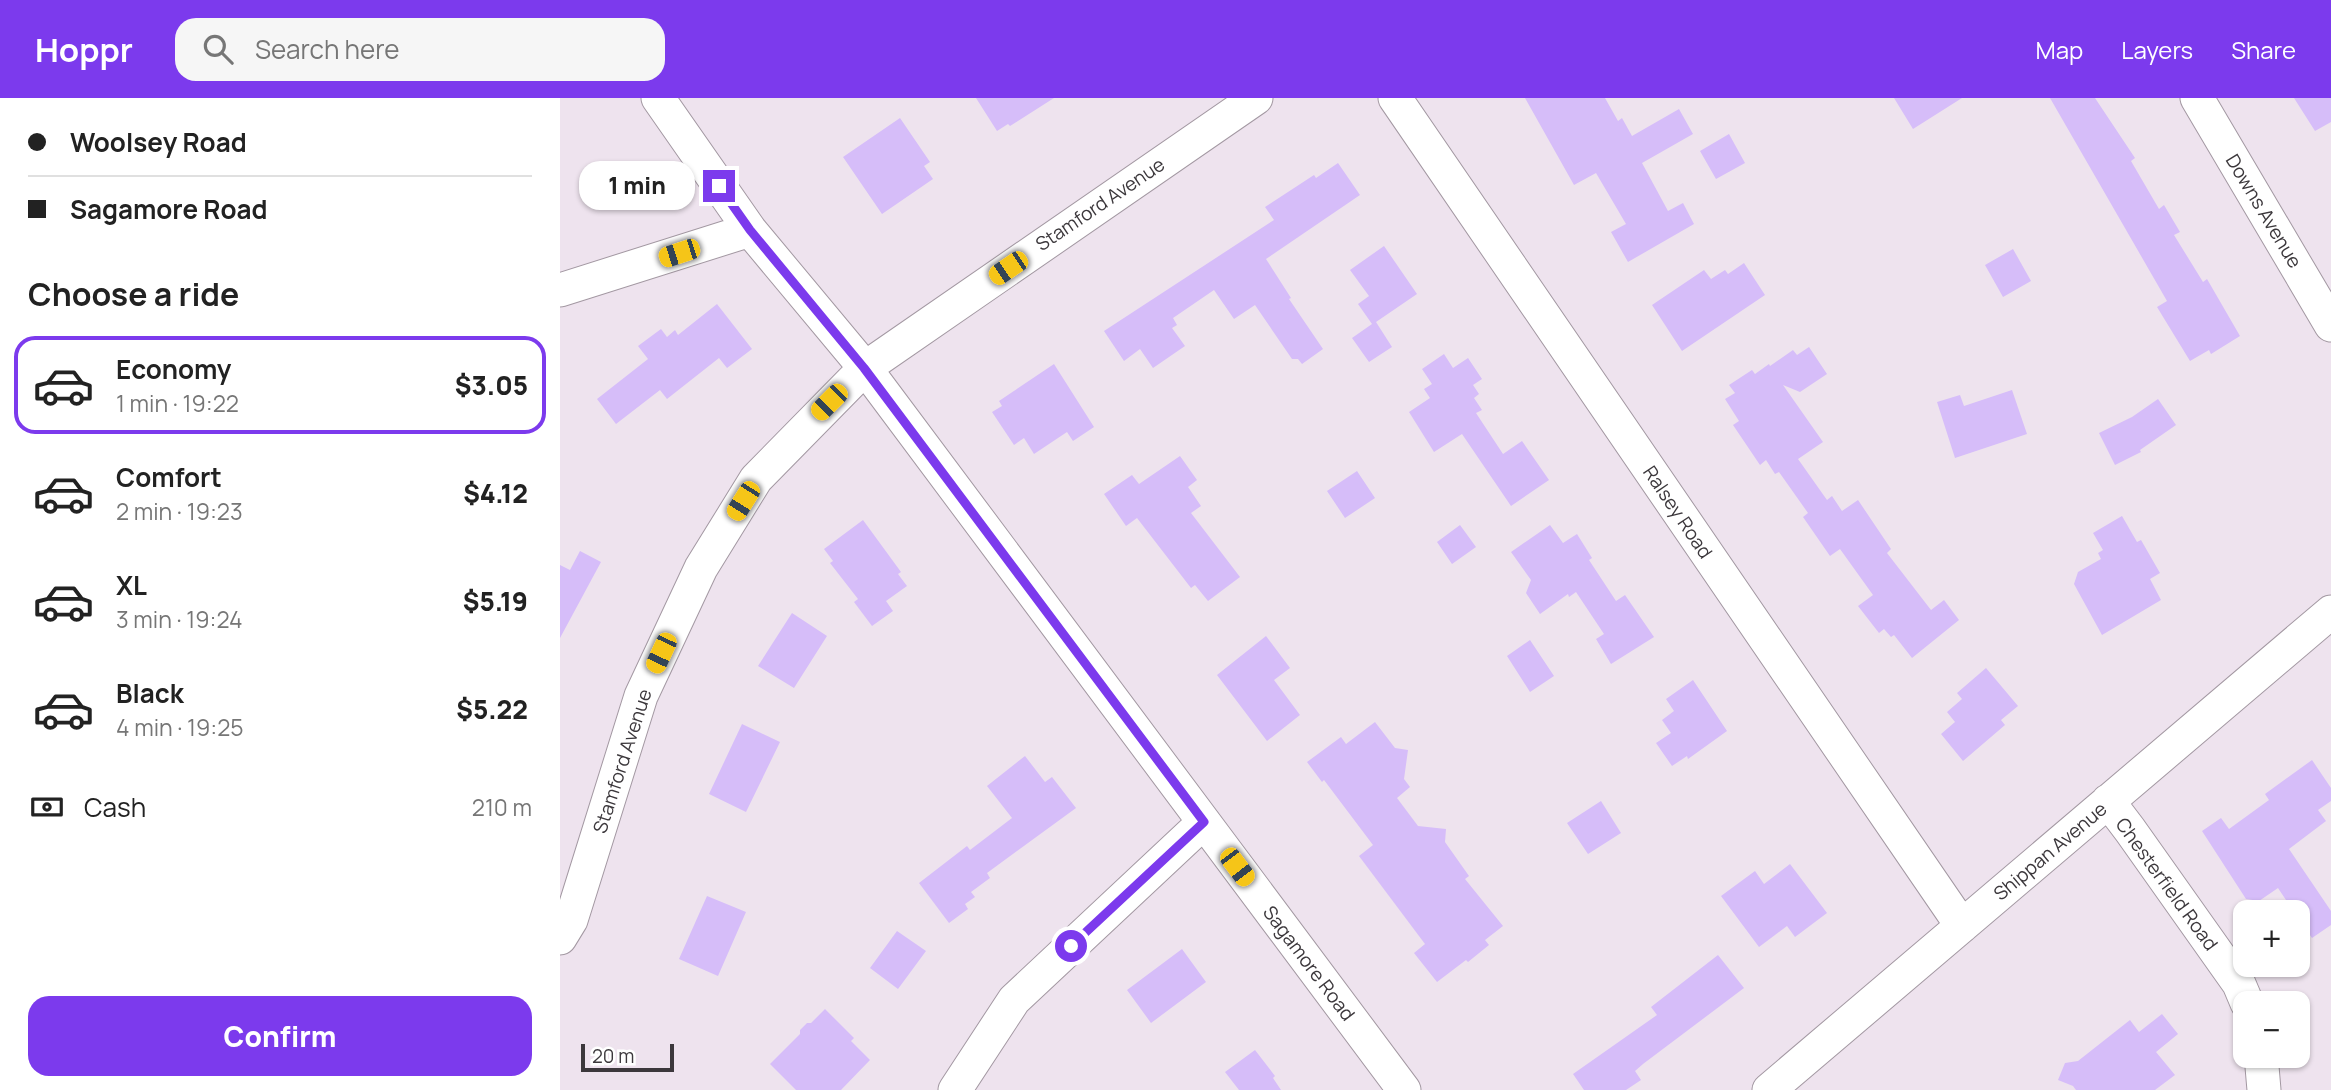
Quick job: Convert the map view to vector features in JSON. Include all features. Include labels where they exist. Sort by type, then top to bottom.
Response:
[{"type":"street","name":"Sagamore Road","points":[[658,98],[750,230],[864,368],[1404,1090]]},
{"type":"street","name":"Stamford Avenue","points":[[560,939],[570,920],[641,696],[701,568],[756,479],[864,368],[1256,98]]},
{"type":"street","name":"Ralsey Road","points":[[1395,98],[1962,926]]},
{"type":"street","name":"Downs Avenue","points":[[2197,98],[2331,325]]},
{"type":"street","points":[[560,290],[750,230]]},
{"type":"street","name":"Shippan Avenue","points":[[1769,1090],[2331,612]]},
{"type":"street","name":"Chesterfield Road","points":[[2108,802],[2242,991]]},
{"type":"street","points":[[956,1090],[1014,1000],[1204,822]]},
{"type":"street","points":[[2262,1068],[2264,1090]]},
{"type":"building","points":[[976,98],[1054,98],[1010,126],[1008,124],[997,131]]},
{"type":"building","points":[[1525,98],[1605,98],[1618,121],[1622,118],[1632,136],[1679,109],[1693,134],[1642,163],[1668,211],[1683,203],[1694,224],[1628,262],[1611,232],[1626,224],[1596,173],[1574,185]]},
{"type":"building","points":[[1894,98],[1962,98],[1913,129]]},
{"type":"building","points":[[2050,98],[2095,98],[2135,158],[2131,161],[2159,209],[2164,205],[2180,232],[2174,235],[2203,282],[2207,279],[2240,336],[2211,354],[2209,350],[2190,361],[2157,307],[2167,301]]},
{"type":"building","points":[[2294,98],[2331,98],[2331,122],[2315,131]]},
{"type":"building","points":[[900,118],[930,162],[924,166],[933,179],[882,214],[843,157]]},
{"type":"building","points":[[1729,134],[1745,163],[1716,179],[1700,151]]},
{"type":"building","points":[[1338,163],[1360,195],[1266,259],[1323,349],[1302,364],[1298,359],[1292,359],[1255,305],[1234,319],[1214,290],[1173,318],[1177,325],[1172,328],[1185,346],[1153,368],[1140,349],[1124,361],[1104,331],[1274,220],[1265,207],[1314,175],[1316,178]]},
{"type":"building","points":[[1384,246],[1417,294],[1376,322],[1392,347],[1369,362],[1352,338],[1372,324],[1358,304],[1369,296],[1350,270]]},
{"type":"building","points":[[2013,249],[2031,281],[2003,297],[1985,265]]},
{"type":"building","points":[[1744,263],[1765,295],[1682,351],[1652,305],[1704,270],[1711,279],[1725,270],[1728,274]]},
{"type":"building","points":[[717,304],[752,349],[727,368],[719,358],[667,399],[660,390],[616,424],[597,399],[648,359],[638,346],[661,329],[667,337],[675,330],[678,335]]},
{"type":"building","points":[[1809,347],[1827,374],[1800,392],[1783,385],[1823,442],[1798,459],[1827,500],[1832,496],[1842,511],[1858,500],[1891,549],[1887,553],[1931,610],[1944,600],[1959,620],[1912,658],[1894,635],[1891,637],[1884,629],[1879,633],[1858,606],[1873,595],[1840,549],[1830,556],[1803,517],[1808,513],[1779,472],[1775,474],[1766,460],[1760,465],[1733,425],[1739,421],[1725,399],[1735,393],[1729,385],[1752,370],[1755,374],[1769,364],[1770,366],[1793,350],[1797,355]]},
{"type":"building","points":[[1444,354],[1453,368],[1468,358],[1482,379],[1473,385],[1479,394],[1474,398],[1482,410],[1476,413],[1503,454],[1522,441],[1549,480],[1511,506],[1462,434],[1434,452],[1409,412],[1430,398],[1424,389],[1432,384],[1422,369]]},
{"type":"building","points":[[1054,364],[1094,427],[1073,441],[1067,432],[1034,454],[1024,438],[1014,445],[992,412],[1002,406],[999,401]]},
{"type":"building","points":[[2012,390],[2027,434],[1955,458],[1937,402],[1960,395],[1964,406]]},
{"type":"building","points":[[2158,399],[2176,425],[2140,450],[2141,452],[2115,465],[2099,433],[2132,417]]},
{"type":"building","points":[[1180,456],[1197,480],[1188,487],[1201,506],[1191,513],[1240,577],[1208,601],[1195,585],[1191,588],[1137,518],[1126,526],[1104,494],[1132,475],[1139,484]]},
{"type":"building","points":[[1357,471],[1375,498],[1345,518],[1327,491]]},
{"type":"building","points":[[2122,516],[2137,542],[2141,540],[2160,573],[2150,579],[2161,600],[2102,635],[2074,584],[2078,572],[2101,559],[2098,553],[2103,550],[2093,533]]},
{"type":"building","points":[[863,520],[901,572],[898,574],[907,586],[886,601],[893,611],[872,626],[854,602],[858,599],[830,563],[833,561],[824,549]]},
{"type":"building","points":[[1460,525],[1476,547],[1452,564],[1437,542]]},
{"type":"building","points":[[1550,525],[1563,543],[1577,534],[1592,558],[1589,560],[1616,601],[1625,595],[1654,637],[1611,664],[1596,639],[1604,634],[1576,592],[1569,597],[1568,594],[1540,614],[1526,593],[1531,580],[1511,552]]},
{"type":"building","points":[[580,551],[601,562],[560,638],[560,565],[570,570]]},
{"type":"building","points":[[792,613],[827,636],[794,688],[758,666]]},
{"type":"building","points":[[1266,636],[1290,668],[1274,680],[1300,715],[1267,741],[1217,675]]},
{"type":"building","points":[[1530,640],[1554,676],[1530,692],[1507,656]]},
{"type":"building","points":[[1986,668],[2018,706],[2001,720],[2005,725],[1963,761],[1941,734],[1955,722],[1947,712],[1962,699],[1957,693]]},
{"type":"building","points":[[1693,680],[1727,731],[1688,759],[1687,756],[1672,766],[1656,743],[1671,733],[1662,720],[1674,711],[1666,699]]},
{"type":"building","points":[[1375,722],[1395,748],[1408,750],[1404,779],[1410,787],[1397,798],[1418,826],[1446,829],[1445,842],[1469,876],[1465,879],[1503,926],[1485,940],[1489,945],[1437,982],[1414,953],[1425,944],[1359,856],[1373,845],[1324,780],[1322,782],[1307,762],[1341,737],[1346,744]]},
{"type":"building","points":[[742,724],[780,742],[746,812],[709,794]]},
{"type":"building","points":[[1025,756],[1045,782],[1052,777],[1076,808],[987,873],[990,878],[971,892],[975,897],[965,904],[968,909],[949,923],[919,883],[967,846],[970,850],[1012,818],[987,786]]},
{"type":"building","points":[[2312,760],[2331,788],[2331,801],[2318,810],[2326,821],[2289,849],[2331,911],[2331,925],[2312,938],[2310,900],[2286,900],[2278,888],[2260,900],[2246,899],[2202,831],[2221,818],[2229,829],[2269,800],[2265,794]]},
{"type":"building","points":[[1601,801],[1621,833],[1588,854],[1567,823]]},
{"type":"building","points":[[1790,864],[1827,913],[1795,937],[1787,926],[1759,947],[1721,896],[1755,871],[1764,884]]},
{"type":"building","points":[[707,896],[746,912],[718,976],[679,959]]},
{"type":"building","points":[[897,931],[926,951],[898,989],[870,968]]},
{"type":"building","points":[[1182,949],[1206,982],[1151,1023],[1127,990]]},
{"type":"building","points":[[1718,955],[1744,988],[1643,1064],[1635,1071],[1641,1080],[1626,1090],[1584,1090],[1573,1074],[1657,1015],[1651,1007]]},
{"type":"building","points":[[825,1009],[854,1038],[851,1041],[870,1060],[841,1090],[796,1090],[770,1064],[800,1034],[800,1030],[807,1023],[811,1023]]},
{"type":"building","points":[[2162,1014],[2178,1034],[2156,1052],[2175,1075],[2155,1090],[2076,1090],[2058,1080],[2065,1063],[2078,1061],[2130,1020],[2139,1032]]},
{"type":"building","points":[[1255,1050],[1275,1076],[1273,1078],[1281,1090],[1239,1090],[1225,1072]]},
{"type":"route","points":[[719,186],[750,230],[864,368],[1204,822],[1071,946]]}]
